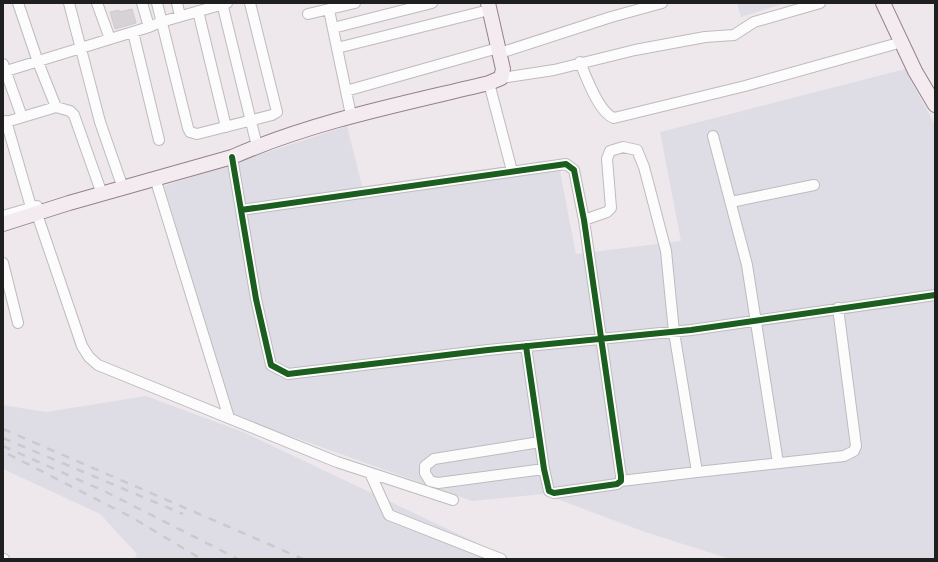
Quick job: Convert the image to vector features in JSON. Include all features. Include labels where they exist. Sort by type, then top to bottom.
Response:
[{"type":"street","points":[[18,3],[38,62],[56,106]]},
{"type":"street","points":[[69,3],[100,122],[123,188]]},
{"type":"street","points":[[97,3],[110,39]]},
{"type":"street","points":[[142,3],[149,27]]},
{"type":"street","points":[[157,3],[190,132],[197,134],[251,121],[272,115],[276,112],[277,107],[250,3]]},
{"type":"street","points":[[176,3],[180,16]]},
{"type":"street","points":[[308,14],[353,3]]},
{"type":"street","points":[[333,28],[432,3]]},
{"type":"street","points":[[346,91],[499,51],[611,16],[662,3]]},
{"type":"street","points":[[3,216],[69,203],[232,157],[257,146],[352,115],[495,81],[554,70],[580,62],[635,50],[705,37],[734,35],[754,22],[820,3]]},
{"type":"street","points":[[883,3],[915,71],[935,105]]},
{"type":"street","points":[[22,117],[4,69],[38,62],[180,16],[223,4],[257,146]]},
{"type":"street","points":[[337,48],[489,6],[503,68],[495,81],[512,171]]},
{"type":"street","points":[[329,10],[352,115]]},
{"type":"street","points":[[198,11],[226,127]]},
{"type":"street","points":[[133,32],[159,140]]},
{"type":"street","points":[[580,62],[586,78],[604,112],[614,118],[745,86],[902,42]]},
{"type":"street","points":[[28,212],[5,122],[56,106],[70,111],[74,115],[102,194]]},
{"type":"street","points":[[712,136],[747,265],[778,463]]},
{"type":"street","points":[[584,220],[607,212],[611,208],[607,159],[610,151],[623,147],[637,150],[644,167],[666,252],[674,332],[697,472]]},
{"type":"street","points":[[232,157],[256,299],[271,365],[288,374],[526,346],[674,332],[756,319],[935,295]]},
{"type":"street","points":[[241,210],[512,171],[566,164],[572,167],[574,170],[584,220],[621,481]]},
{"type":"street","points":[[155,178],[229,418]]},
{"type":"street","points":[[731,202],[814,185]]},
{"type":"street","points":[[3,230],[38,220],[69,203]]},
{"type":"street","points":[[3,224],[28,212]]},
{"type":"street","points":[[38,220],[82,346],[89,357],[98,364],[337,462],[454,500]]},
{"type":"street","points":[[3,263],[18,323]]},
{"type":"street","points":[[526,346],[544,469],[547,486],[550,491],[554,493],[612,486],[621,481],[844,456],[854,451],[856,446],[838,308]]},
{"type":"street","points":[[540,442],[434,459],[425,466],[425,473],[430,480],[438,483],[544,469]]},
{"type":"street","points":[[370,473],[389,515],[501,559]]},
{"type":"shaded area","points":[[737,3],[785,3],[741,17]]},
{"type":"shaded area","points":[[905,69],[935,125],[935,559],[730,559],[645,532],[544,494],[472,501],[232,415],[164,186],[347,126],[365,198],[559,166],[576,254],[681,241],[660,132]]},
{"type":"shaded area","points":[[146,396],[243,432],[511,559],[134,559],[137,554],[100,514],[3,469],[3,405],[46,412]]},
{"type":"building","points":[[132,9],[136,23],[115,29],[110,12],[119,10],[119,12]]},
{"type":"railway","points":[[3,429],[303,559]]},
{"type":"railway","points":[[3,438],[183,514]]},
{"type":"railway","points":[[3,446],[106,492],[238,559]]},
{"type":"railway","points":[[8,454],[133,518],[201,559]]},
{"type":"cycle path","points":[[232,157],[256,299],[271,365],[288,374],[488,350],[691,330],[935,295]]},
{"type":"cycle path","points":[[241,210],[566,164],[574,170],[584,220],[621,476],[621,481],[617,484],[554,493],[549,491],[544,469],[526,346]]}]
